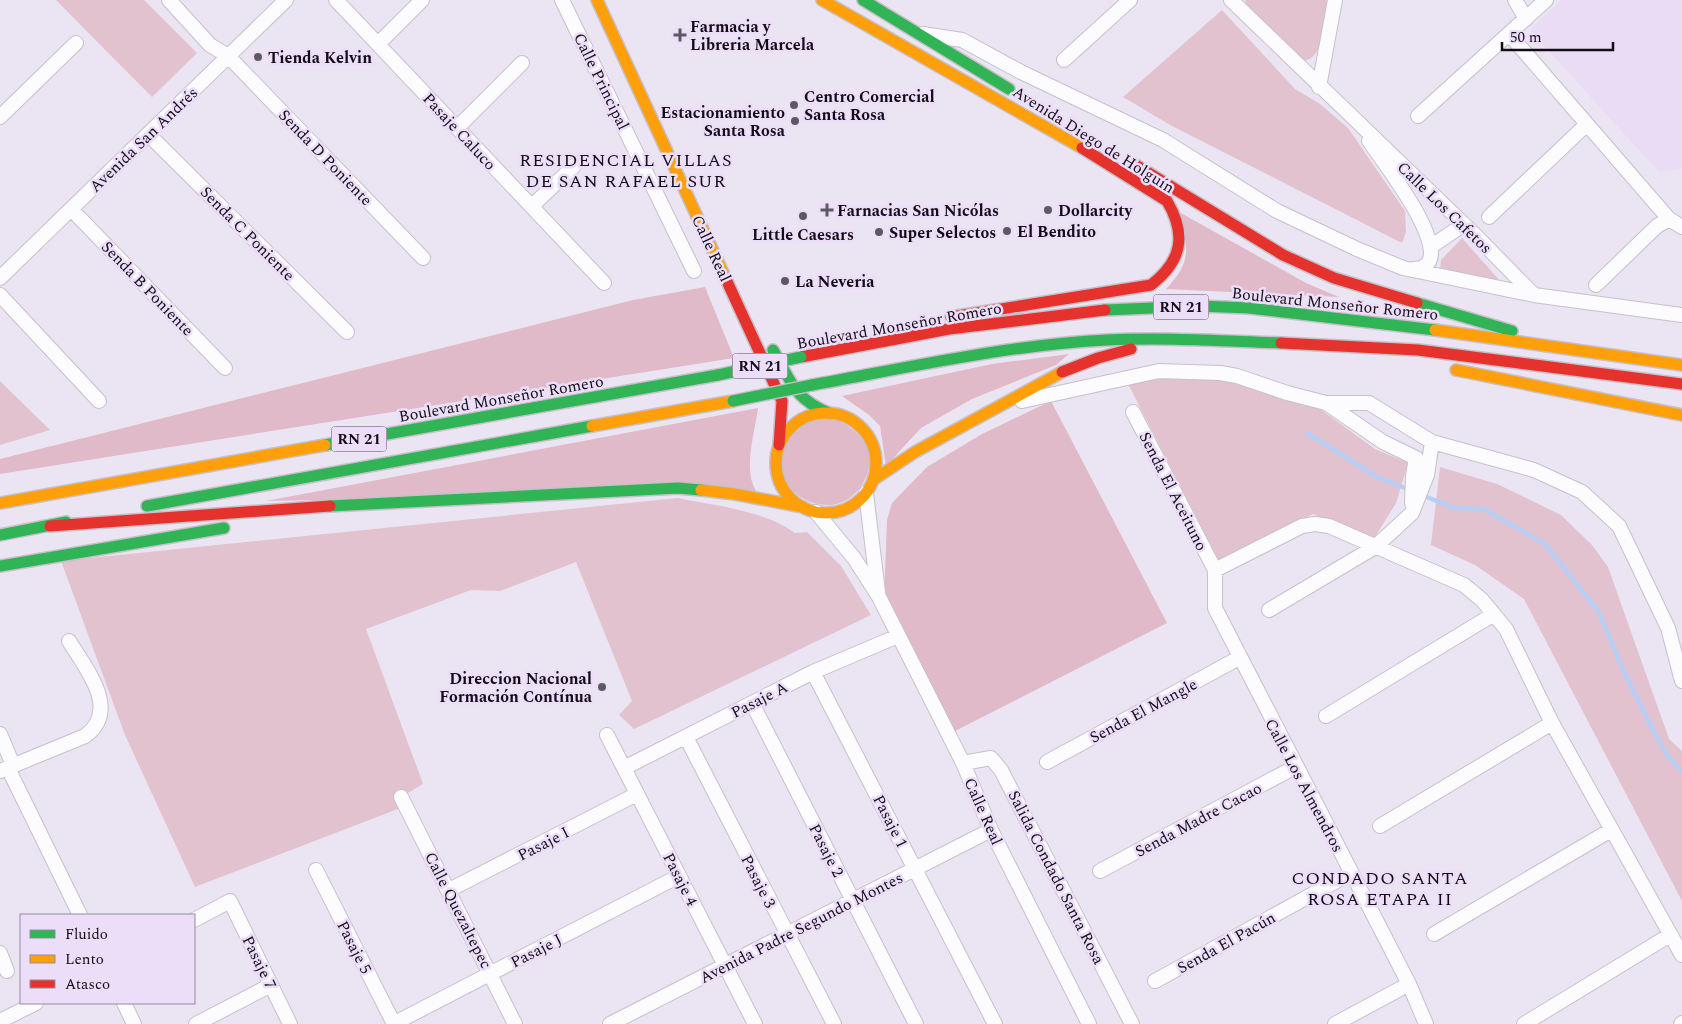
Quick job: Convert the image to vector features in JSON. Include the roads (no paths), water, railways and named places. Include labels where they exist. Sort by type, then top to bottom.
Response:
[{"type":"main road","name":"Calle Real","points":[[597,0],[782,401],[779,445]]},
{"type":"main road","name":"Avenida Diego de Holguín","points":[[804,357],[831,344],[872,332],[967,314],[1144,287],[1159,280],[1171,267],[1179,252],[1180,243],[1179,226],[1175,213],[1167,201],[1004,101],[822,0]]},
{"type":"main road","name":"Avenida Diego de Holguín","points":[[863,0],[1020,96]]},
{"type":"main road","name":"Avenida Diego de Holguín","points":[[1122,157],[1283,255],[1334,278],[1562,346]]},
{"type":"main road","name":"Boulevard Monseñor Romero","points":[[0,503],[718,375],[804,357],[960,329],[1074,313],[1200,306],[1279,310],[1603,352]]},
{"type":"main road","points":[[50,526],[320,506],[678,488],[735,494],[803,507],[816,512],[830,513],[856,504],[866,493],[873,480],[876,465],[874,450],[868,436],[858,424],[845,416],[829,413],[811,406],[800,397],[766,338]]},
{"type":"main road","points":[[873,480],[915,452],[1050,377],[1098,358],[1140,347],[1191,339]]},
{"type":"main road","name":"RN 21","points":[[0,535],[200,496],[733,401],[969,356],[1023,348],[1107,340],[1191,339],[1301,344]]},
{"type":"main road","points":[[1301,344],[1404,361]]},
{"type":"main road","points":[[1301,344],[1418,350],[1682,384]]},
{"type":"main road","points":[[1603,352],[1672,351]]},
{"type":"main road","points":[[1603,352],[1682,365]]},
{"type":"main road","points":[[1442,368],[1682,415]]},
{"type":"main road","points":[[803,507],[791,498],[782,487],[777,474],[776,459],[779,445],[787,431],[799,420],[814,414],[829,413]]},
{"type":"main road","points":[[0,566],[239,525],[320,506]]},
{"type":"street","name":"Senda D Poniente","points":[[169,0],[210,45],[228,56],[423,258]]},
{"type":"street","name":"Avenida San Andrés","points":[[0,278],[286,0]]},
{"type":"street","name":"Pasaje Caluco","points":[[336,0],[604,283]]},
{"type":"street","points":[[378,44],[422,0]]},
{"type":"street","name":"Calle Principal","points":[[562,0],[694,271]]},
{"type":"street","points":[[1064,60],[1130,0]]},
{"type":"street","name":"Calle Los Cafetos","points":[[1231,0],[1319,87],[1464,224],[1534,295]]},
{"type":"street","points":[[1319,87],[1336,0]]},
{"type":"street","points":[[1515,0],[1526,19]]},
{"type":"street","points":[[1418,116],[1546,0]]},
{"type":"street","points":[[918,34],[962,40],[1021,72],[1163,140],[1277,211],[1357,249],[1403,268],[1534,295],[1682,315]]},
{"type":"street","points":[[1509,34],[1669,219],[1682,228]]},
{"type":"street","points":[[0,117],[76,43]]},
{"type":"street","points":[[457,128],[522,63]]},
{"type":"street","name":"Calle Los Cafetos","points":[[1355,121],[1422,222],[1432,246]]},
{"type":"street","points":[[1489,217],[1587,124]]},
{"type":"street","name":"Senda C Poniente","points":[[148,134],[347,332]]},
{"type":"street","points":[[532,206],[574,166]]},
{"type":"street","name":"Senda B Poniente","points":[[71,209],[225,368]]},
{"type":"street","points":[[1596,285],[1657,226],[1669,219]]},
{"type":"street","points":[[1403,268],[1415,269],[1426,266],[1432,256],[1432,246],[1464,224]]},
{"type":"street","points":[[0,295],[99,401]]},
{"type":"street","points":[[999,406],[1159,371],[1220,373],[1237,376],[1287,393],[1326,402],[1369,404],[1432,442],[1528,468],[1582,492],[1619,526],[1668,628],[1682,681]]},
{"type":"street","points":[[1326,402],[1383,442],[1416,458],[1413,476],[1412,513]]},
{"type":"street","name":"Senda El Aceituno","points":[[1133,412],[1215,570]]},
{"type":"street","points":[[1269,610],[1375,547],[1412,513],[1427,476],[1432,442]]},
{"type":"street","name":"Calle Real","points":[[866,493],[879,597]]},
{"type":"street","name":"Calle Real","points":[[816,512],[854,558],[879,597],[963,763],[991,830],[1089,1024]]},
{"type":"street","points":[[1215,570],[1302,526],[1315,524],[1329,526],[1464,585],[1494,614],[1506,629],[1552,723],[1682,956]]},
{"type":"street","name":"Calle Los Almendros","points":[[1215,570],[1214,608],[1295,768],[1409,984],[1426,1024]]},
{"type":"street","points":[[1326,716],[1494,614]]},
{"type":"street","name":"Pasaje A","points":[[624,768],[813,672],[898,636]]},
{"type":"street","points":[[7,768],[86,736],[95,729],[100,716],[101,702],[98,691],[69,641]]},
{"type":"street","name":"Senda El Mangle","points":[[1047,762],[1239,658]]},
{"type":"street","name":"Pasaje 1","points":[[813,672],[995,1024]]},
{"type":"street","name":"Pasaje 2","points":[[752,703],[916,1024]]},
{"type":"street","points":[[1380,826],[1552,723]]},
{"type":"street","points":[[0,734],[7,768],[80,914]]},
{"type":"street","name":"Pasaje 4","points":[[607,735],[755,1024]]},
{"type":"street","name":"Pasaje 3","points":[[686,737],[834,1024]]},
{"type":"street","name":"Salida Condado Santa Rosa","points":[[963,763],[991,758],[1001,770],[1132,1024]]},
{"type":"street","name":"Senda Madre Cacao","points":[[1100,871],[1295,768]]},
{"type":"street","name":"Pasaje I","points":[[449,890],[637,794]]},
{"type":"street","name":"Calle Quezaltepec","points":[[401,797],[515,1024]]},
{"type":"street","name":"Avenida Padre Segundo Montes","points":[[610,1024],[991,830]]},
{"type":"street","points":[[1434,934],[1611,830]]},
{"type":"street","name":"Pasaje 5","points":[[316,870],[393,1024]]},
{"type":"street","name":"Senda El Pacún","points":[[1155,981],[1351,873]]},
{"type":"street","name":"Pasaje J","points":[[393,1024],[679,876]]},
{"type":"street","name":"Pasaje 7","points":[[195,919],[230,900],[290,1024]]},
{"type":"street","points":[[1524,1024],[1670,935]]},
{"type":"street","points":[[0,953],[7,971]]},
{"type":"street","points":[[1335,1024],[1409,984]]},
{"type":"street","points":[[196,1024],[271,985]]},
{"type":"street","points":[[0,1021],[34,1004]]},
{"type":"street","points":[[124,1004],[134,1024]]},
{"type":"waterway","points":[[1307,433],[1377,477],[1405,488]]},
{"type":"waterway","points":[[1422,495],[1454,508],[1484,509],[1545,544],[1599,612],[1623,670],[1653,730],[1668,757],[1682,771]]},
{"type":"place","name":"Farmacia y Libreria Marcela","points":[[680,35]]},
{"type":"place","name":"Tienda Kelvin","points":[[258,57]]},
{"type":"place","name":"Centro Comercial Santa Rosa","points":[[794,105]]},
{"type":"place","name":"Estacionamiento Santa Rosa","points":[[795,121]]},
{"type":"place","name":"Farnacias San Nicólas","points":[[827,210]]},
{"type":"place","name":"Dollarcity","points":[[1048,210]]},
{"type":"place","name":"Little Caesars","points":[[803,216]]},
{"type":"place","name":"El Bendito","points":[[1007,231]]},
{"type":"place","name":"Super Selectos","points":[[879,232]]},
{"type":"place","name":"La Neveria","points":[[785,281]]},
{"type":"place","name":"Direccion Nacional Formación Contínua","points":[[602,687]]},
{"type":"district","name":"RESIDENCIAL VILLAS DE SAN RAFAEL SUR","points":[[626,170]]},
{"type":"district","name":"CONDADO SANTA ROSA ETAPA II","points":[[1380,888]]}]
